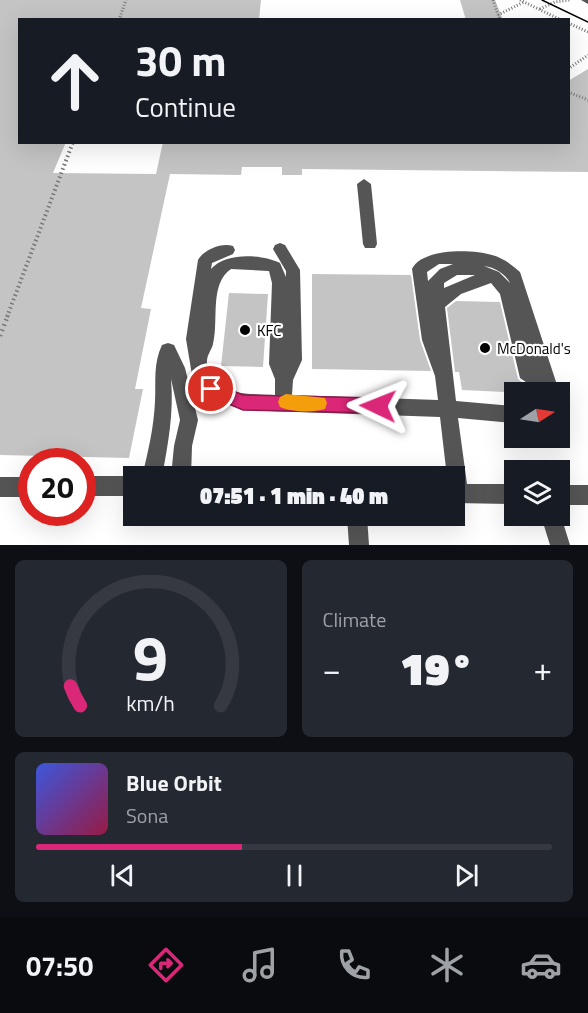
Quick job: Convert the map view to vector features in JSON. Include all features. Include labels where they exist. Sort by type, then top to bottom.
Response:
[{"type":"street","points":[[364,184],[370,244]]},
{"type":"street","points":[[280,249],[293,270],[294,360],[284,379],[283,402]]},
{"type":"street","points":[[228,250],[211,255],[205,260],[194,339],[201,375],[211,389],[243,402],[449,409],[504,413]]},
{"type":"street","points":[[454,466],[444,376],[430,340],[419,268],[437,258],[489,261],[503,266],[515,276],[544,382]]},
{"type":"street","points":[[198,360],[205,344],[211,286],[218,270],[229,263],[269,264],[275,267],[280,283],[277,364],[284,379]]},
{"type":"street","points":[[444,376],[446,360],[437,305],[445,295],[466,284],[494,276],[507,291],[526,372],[537,382]]},
{"type":"street","points":[[154,466],[164,400],[162,374],[168,350],[177,368],[189,420],[183,466]]},
{"type":"street","points":[[96,486],[123,486]]},
{"type":"street","points":[[0,487],[18,487]]},
{"type":"street","points":[[465,493],[504,494]]},
{"type":"street","points":[[570,495],[588,495]]},
{"type":"street","points":[[358,526],[359,545]]},
{"type":"street","points":[[554,526],[560,545]]},
{"type":"path","points":[[119,18],[126,0]]},
{"type":"path","points":[[493,0],[499,18]]},
{"type":"path","points":[[540,9],[561,1],[572,0]]},
{"type":"path","points":[[498,15],[522,1],[557,18]]},
{"type":"path","points":[[570,24],[588,32]]},
{"type":"path","points":[[570,68],[588,55]]},
{"type":"path","points":[[570,93],[588,100]]},
{"type":"path","points":[[0,336],[72,144]]},
{"type":"building","points":[[0,0],[261,0],[259,18],[18,18],[18,144],[65,144],[53,173],[156,174],[163,144],[570,144],[570,80],[588,69],[588,172],[302,169],[302,175],[282,175],[282,167],[242,167],[241,175],[170,174],[141,308],[151,309],[135,389],[143,389],[129,458],[96,457],[96,448],[18,448],[18,455],[0,455]]},
{"type":"building","points":[[460,0],[495,0],[502,18],[465,18]]},
{"type":"building","points":[[312,274],[411,275],[420,340],[431,371],[312,369]]},
{"type":"building","name":"KFC","points":[[229,293],[268,294],[263,367],[221,366]]},
{"type":"building","name":"McDonald's","points":[[456,301],[500,302],[518,379],[522,382],[504,382],[504,392],[462,390],[459,372],[455,372],[447,308]]},
{"type":"tram line","points":[[542,0],[588,22]]},
{"type":"slow traffic","points":[[286,402],[319,403]]},
{"type":"place","name":"KFC","points":[[245,330]]},
{"type":"place","name":"McDonald's","points":[[485,348]]},
{"type":"route","points":[[211,389],[243,402],[378,406]]}]
